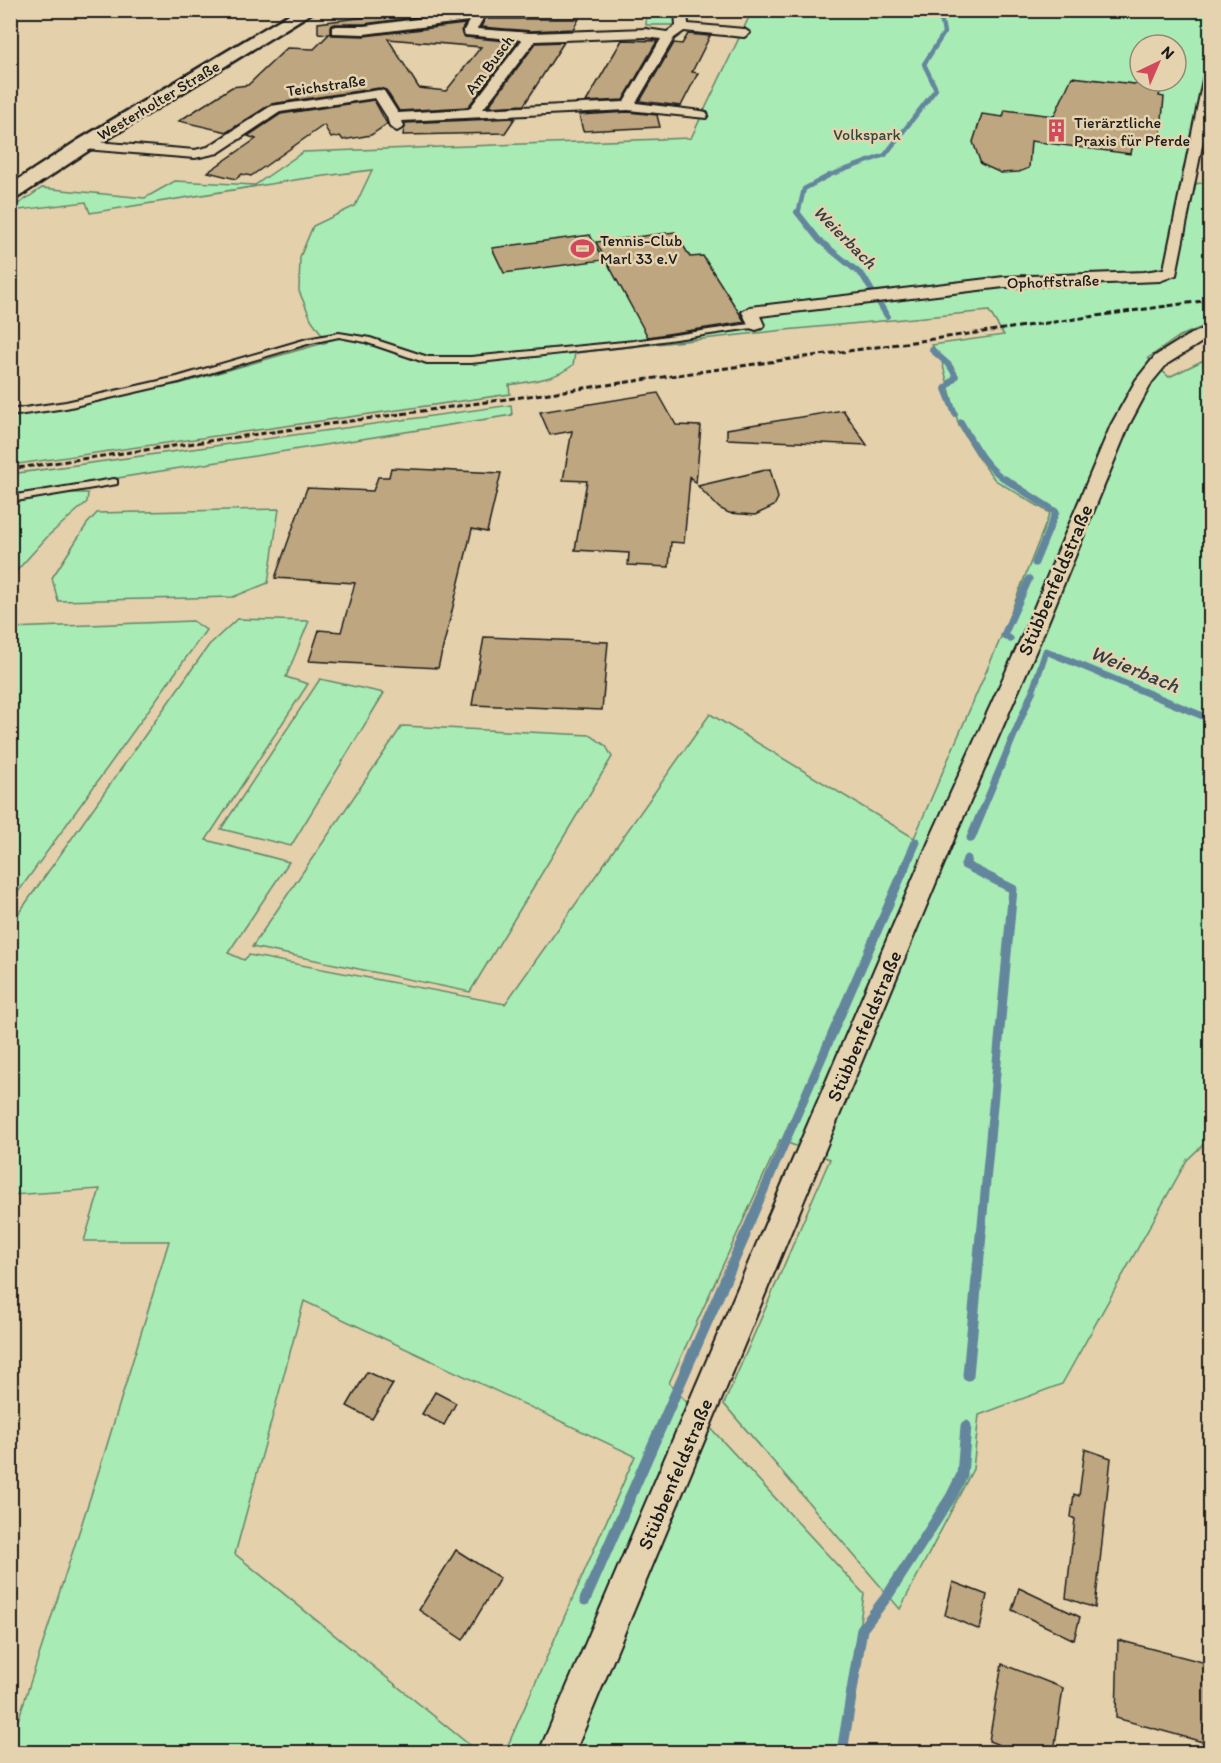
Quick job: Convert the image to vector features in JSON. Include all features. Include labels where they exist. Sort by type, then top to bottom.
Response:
[{"type":"main road","name":"Westerholter Straße","points":[[10,194],[84,145],[308,10]]},
{"type":"street","points":[[681,10],[682,27]]},
{"type":"street","points":[[336,30],[364,30],[479,14]]},
{"type":"street","name":"Am Busch","points":[[479,14],[469,32],[531,37],[646,33],[669,36]]},
{"type":"street","points":[[628,106],[669,36],[682,27],[744,33]]},
{"type":"street","name":"Am Busch","points":[[474,112],[531,37]]},
{"type":"street","name":"Ophoffstraße","points":[[756,325],[750,312],[1004,282],[1144,277],[1160,276],[1171,272],[1210,75]]},
{"type":"street","name":"Teichstraße","points":[[84,145],[195,154],[213,150],[276,109],[379,94],[395,122],[474,112],[628,106],[701,115]]},
{"type":"street","name":"Stübbenfeldstraße","points":[[557,1752],[945,832],[1034,632],[1120,425],[1144,380],[1161,360],[1210,331]]},
{"type":"lane","points":[[10,413],[66,405],[179,379],[339,335],[367,340],[427,360],[471,360],[634,343],[756,325]]},
{"type":"lane","points":[[10,499],[114,482]]},
{"type":"green space","points":[[647,11],[677,11],[678,25],[646,25]]},
{"type":"green space","name":"Volkspark","points":[[752,11],[1208,11],[1207,44],[1198,109],[1163,272],[1194,184],[1210,182],[1210,324],[1180,336],[1148,358],[1169,377],[1210,357],[1210,1138],[1187,1160],[1062,1384],[979,1415],[973,1469],[900,1609],[724,1404],[830,1159],[780,1140],[669,1383],[864,1594],[841,1752],[505,1752],[635,1456],[304,1301],[235,1554],[478,1752],[11,1752],[11,1742],[104,1455],[169,1241],[84,1241],[100,1189],[11,1195],[11,924],[209,645],[237,619],[309,621],[286,677],[308,684],[206,840],[289,862],[228,953],[244,960],[249,955],[505,1004],[710,714],[914,838],[999,642],[1050,513],[995,480],[981,461],[959,426],[941,358],[932,345],[1004,335],[989,311],[575,353],[573,365],[566,370],[543,379],[509,385],[510,394],[11,465],[11,412],[179,384],[327,342],[311,319],[299,291],[300,257],[313,226],[355,206],[372,170],[301,179],[90,213],[86,202],[11,211],[11,209],[42,188],[145,198],[175,181],[255,185],[303,152],[691,138]]},
{"type":"green space","points":[[511,405],[512,415],[11,495],[11,474]]},
{"type":"green space","points":[[66,493],[88,493],[87,502],[49,535],[11,577],[11,503]]},
{"type":"green space","points":[[279,509],[268,583],[233,597],[58,601],[52,578],[87,524],[97,513]]},
{"type":"green space","points":[[193,621],[206,630],[11,902],[11,628]]},
{"type":"green space","points":[[320,679],[384,693],[291,846],[221,829]]},
{"type":"green space","points":[[402,726],[590,735],[606,746],[612,757],[470,992],[252,947]]},
{"type":"building","points":[[423,10],[464,11],[364,24],[335,24],[330,26],[330,33],[332,35],[364,36],[465,24],[461,31],[465,37],[518,42],[468,107],[399,111],[386,90],[379,88],[271,104],[227,132],[179,121],[232,87],[248,85],[287,48],[314,49],[329,34],[318,33],[318,23]],"holes":[[[388,39],[481,47],[446,91],[419,88]]]},
{"type":"building","points":[[486,17],[490,17],[489,19],[579,19],[573,29],[531,31],[481,27]]},
{"type":"building","points":[[688,34],[710,36],[692,72],[698,73],[681,106],[640,101],[674,43],[682,44]]},
{"type":"building","points":[[622,40],[657,41],[623,100],[586,102]]},
{"type":"building","points":[[564,42],[524,105],[488,107],[536,43]]},
{"type":"building","points":[[1072,77],[1128,83],[1128,93],[1160,93],[1159,96],[1164,97],[1160,141],[1134,138],[1131,154],[1031,141],[1029,168],[1019,172],[1001,173],[981,164],[973,142],[982,114],[1003,117],[1005,110],[1054,116]]},
{"type":"building","points":[[374,100],[387,124],[371,135],[343,140],[340,136],[331,138],[324,125],[251,176],[242,174],[236,179],[208,172],[256,139],[248,136],[281,114]]},
{"type":"building","points":[[628,112],[657,115],[660,127],[583,131],[579,115]]},
{"type":"building","points":[[515,118],[505,133],[403,135],[405,123]]},
{"type":"building","points":[[675,232],[690,257],[703,256],[745,322],[648,337],[596,242]]},
{"type":"building","points":[[590,235],[603,260],[504,273],[492,248]]},
{"type":"building","points":[[658,393],[676,425],[701,426],[696,483],[690,477],[684,543],[671,542],[669,567],[628,565],[629,553],[575,550],[587,481],[563,480],[572,431],[550,435],[540,412]]},
{"type":"building","points":[[843,410],[867,445],[727,439],[727,429]]},
{"type":"building","points":[[391,468],[501,473],[487,532],[472,529],[438,668],[309,661],[319,630],[341,632],[355,583],[275,578],[307,488],[373,491],[378,477],[389,477]]},
{"type":"building","points":[[770,469],[778,498],[774,506],[755,515],[729,513],[719,508],[698,486]]},
{"type":"building","points":[[484,637],[608,642],[602,710],[472,705]]},
{"type":"building","points":[[367,1372],[393,1384],[372,1419],[347,1406]]},
{"type":"building","points":[[435,1392],[456,1403],[444,1425],[422,1414]]},
{"type":"building","points":[[1085,1449],[1111,1458],[1095,1608],[1066,1598],[1075,1519],[1071,1517],[1074,1494],[1079,1496]]},
{"type":"building","points":[[456,1550],[500,1578],[463,1640],[419,1610]]},
{"type":"building","points":[[953,1582],[987,1595],[980,1630],[945,1615]]},
{"type":"building","points":[[1019,1588],[1080,1617],[1074,1640],[1012,1610]]},
{"type":"building","points":[[1118,1640],[1210,1664],[1210,1744],[1116,1718]]},
{"type":"building","points":[[1002,1664],[1063,1688],[1054,1752],[1001,1752],[1002,1746],[989,1741]]},
{"type":"waterway","name":"Weierbach","points":[[798,213],[804,189],[830,175],[885,155],[936,89],[924,64],[944,33],[942,22],[930,10]]},
{"type":"waterway","name":"Weierbach","points":[[798,213],[819,240],[863,276],[887,316]]},
{"type":"waterway","name":"Weierbach","points":[[932,350],[949,365],[956,376],[945,389],[955,414]]},
{"type":"waterway","name":"Weierbach","points":[[961,422],[986,462],[1007,481]]},
{"type":"waterway","name":"Weierbach","points":[[1005,479],[1056,512],[1035,563]]},
{"type":"waterway","name":"Weierbach","points":[[1010,639],[1004,635],[1029,579]]},
{"type":"waterway","name":"Weierbach","points":[[980,816],[1033,690],[1046,651],[1210,719]]},
{"type":"waterway","points":[[971,838],[981,814]]},
{"type":"waterway","points":[[744,1236],[916,842]]},
{"type":"waterway","points":[[967,859],[965,865],[1013,889],[981,1236]]},
{"type":"waterway","points":[[585,1600],[745,1235]]},
{"type":"waterway","points":[[968,1375],[981,1235]]},
{"type":"waterway","points":[[842,1752],[862,1629],[888,1595],[951,1497],[962,1475],[966,1426]]},
{"type":"railway","points":[[10,469],[1210,300]]},
{"type":"place","name":"Tierärztliche Praxis für Pferde","points":[[1056,131]]},
{"type":"place","name":"Tennis-Club Marl 33 e.V","points":[[582,249]]}]
